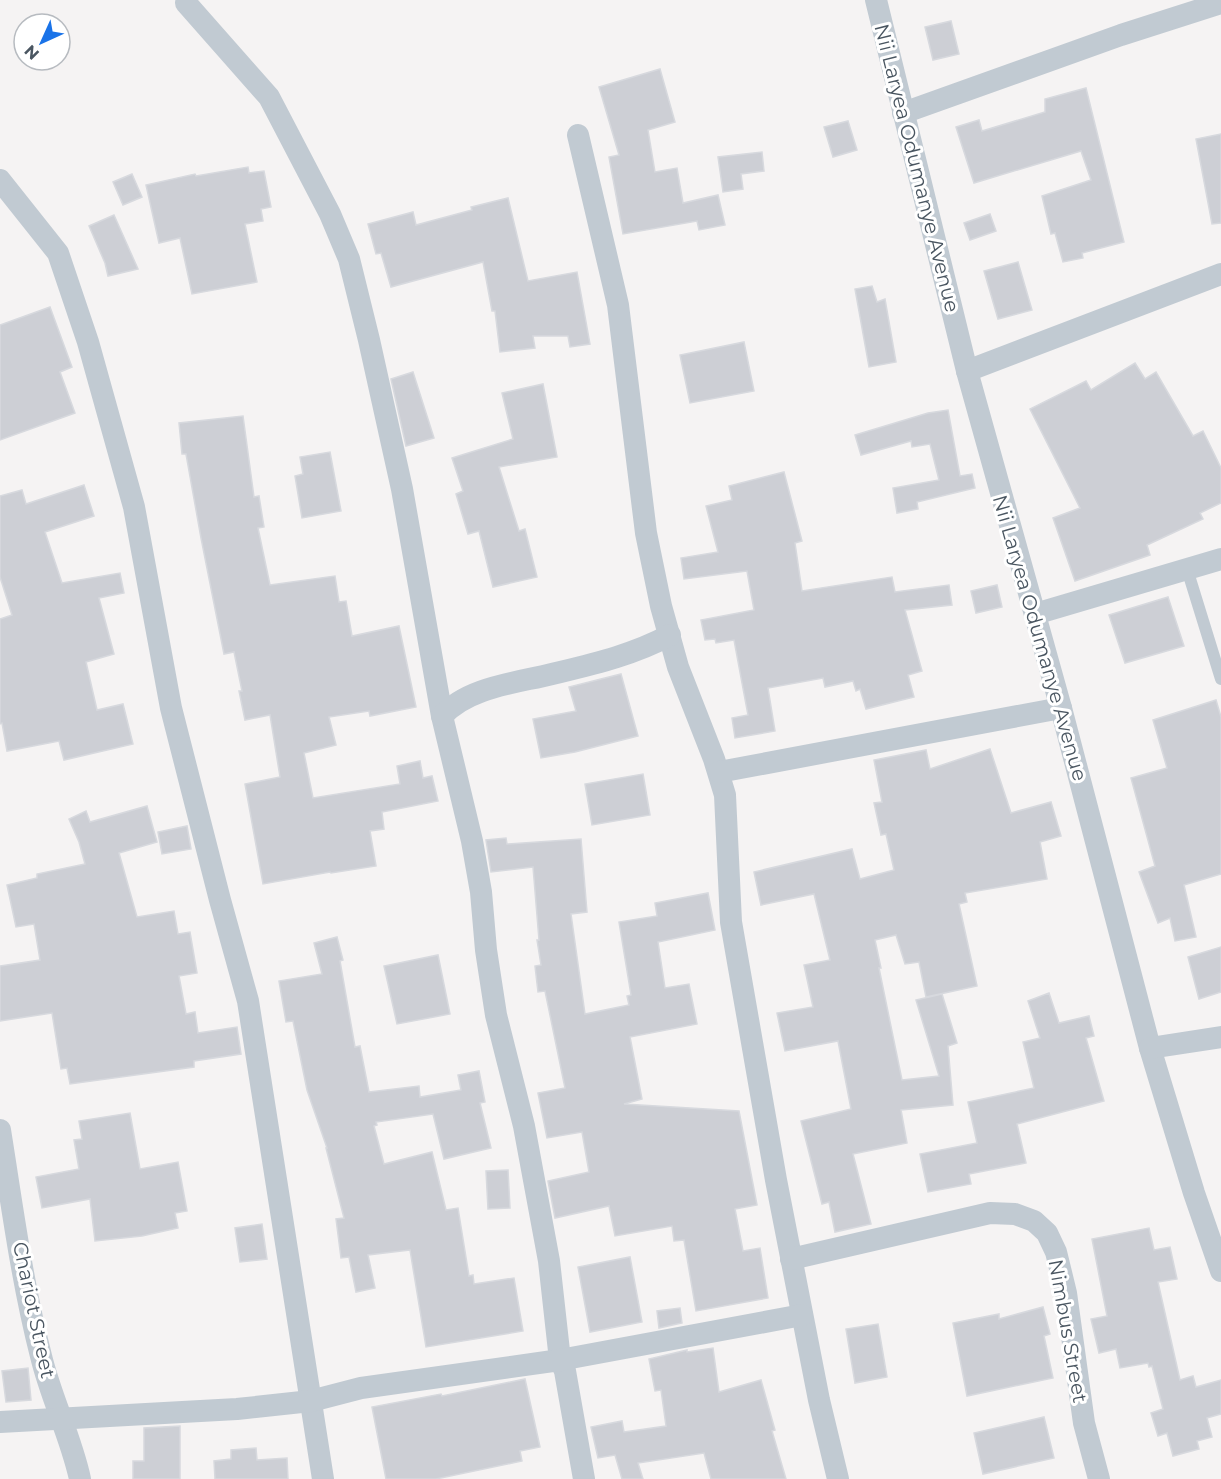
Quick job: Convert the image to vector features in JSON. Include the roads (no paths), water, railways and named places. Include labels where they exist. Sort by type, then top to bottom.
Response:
[{"type":"street","name":"Nii Laryea Odumanye Avenue","points":[[876,0],[967,371],[1061,708],[1150,1048],[1194,1193],[1221,1271]]},
{"type":"street","points":[[186,3],[269,97],[330,214],[349,260],[402,489],[442,717],[472,841],[481,892],[486,950],[496,1015],[524,1126],[549,1261],[560,1360],[565,1371],[584,1479]]},
{"type":"street","points":[[903,113],[1121,35],[1221,3]]},
{"type":"street","points":[[578,135],[618,305],[646,534],[678,667],[719,772],[725,795],[731,922],[791,1259],[819,1400],[838,1479]]},
{"type":"street","points":[[0,180],[58,253],[88,342],[134,507],[171,708],[248,1002],[323,1479]]},
{"type":"street","points":[[967,371],[1221,274]]},
{"type":"street","points":[[1035,614],[1221,559]]},
{"type":"street","points":[[442,717],[457,703],[485,691],[621,656],[648,647],[669,635]]},
{"type":"street","points":[[719,772],[1061,708]]},
{"type":"street","points":[[1150,1048],[1221,1037]]},
{"type":"street","name":"Chariot Street","points":[[0,1130],[31,1313],[41,1358],[76,1459],[80,1479]]},
{"type":"street","name":"Nimbus Street","points":[[791,1259],[990,1213],[1016,1214],[1034,1221],[1047,1233],[1056,1252],[1066,1293],[1084,1423],[1099,1479]]},
{"type":"street","points":[[0,1422],[237,1410],[311,1401],[361,1388],[560,1360],[802,1315]]},
{"type":"lane","points":[[1187,568],[1221,679]]}]
